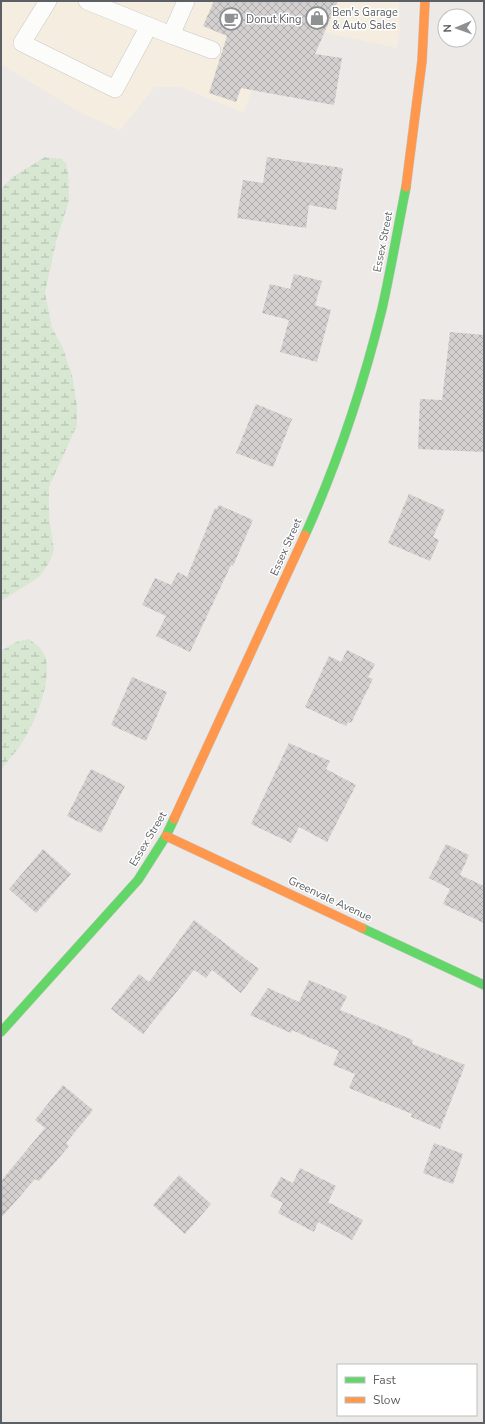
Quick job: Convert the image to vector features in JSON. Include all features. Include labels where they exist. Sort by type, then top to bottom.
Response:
[{"type":"street","name":"Essex Street","points":[[1,1032],[138,880],[166,836],[314,515],[342,445],[362,383],[382,308],[408,176],[422,61],[425,1]]},
{"type":"street","name":"Greenvale Avenue","points":[[166,836],[484,985]]},
{"type":"lane","points":[[48,1],[22,43],[115,89],[149,26]]},
{"type":"lane","points":[[87,1],[212,50]]},
{"type":"lane","points":[[172,35],[186,1]]},
{"type":"shaded area","points":[[1,1],[399,1],[400,28],[397,48],[330,34],[278,12],[244,113],[181,87],[155,87],[120,130],[81,113],[1,64]]},
{"type":"green space","points":[[45,157],[61,159],[66,163],[68,172],[69,200],[56,242],[45,293],[52,328],[62,346],[72,375],[77,406],[77,425],[49,487],[49,518],[54,550],[49,563],[39,577],[1,601],[1,190],[11,178]]},
{"type":"green space","points":[[28,639],[38,646],[45,656],[47,666],[44,690],[41,703],[31,727],[20,746],[1,770],[1,651],[16,642]]},
{"type":"building","points":[[214,1],[338,1],[315,54],[342,58],[334,105],[241,88],[236,102],[209,93],[227,36],[203,26]]},
{"type":"building","points":[[267,157],[343,168],[336,210],[309,205],[306,228],[237,218],[243,180],[263,183]]},
{"type":"building","points":[[294,274],[322,281],[315,305],[331,310],[317,362],[280,352],[289,320],[262,313],[270,284],[290,289]]},
{"type":"building","points":[[450,332],[484,335],[484,452],[418,449],[420,399],[442,400]]},
{"type":"building","points":[[256,404],[292,419],[273,467],[236,453]]},
{"type":"building","points":[[409,494],[445,510],[433,537],[439,540],[430,561],[388,543]]},
{"type":"building","points":[[219,505],[253,520],[233,566],[231,565],[190,652],[156,636],[166,616],[142,605],[155,578],[171,585],[178,572],[187,577],[215,508],[217,509]]},
{"type":"building","points":[[347,650],[375,664],[368,677],[373,679],[351,723],[348,722],[346,726],[305,707],[329,656],[341,662]]},
{"type":"building","points":[[132,677],[167,692],[146,741],[111,725]]},
{"type":"building","points":[[289,743],[330,761],[326,769],[356,785],[327,842],[299,827],[291,843],[251,824]]},
{"type":"building","points":[[91,769],[125,786],[101,833],[67,816]]},
{"type":"building","points":[[446,844],[469,855],[460,875],[484,886],[484,923],[443,904],[450,889],[429,878]]},
{"type":"building","points":[[43,849],[71,874],[36,913],[9,889]]},
{"type":"building","points":[[194,920],[259,969],[241,993],[212,970],[206,978],[194,970],[143,1034],[111,1009],[139,974],[149,982]]},
{"type":"building","points":[[309,980],[347,996],[340,1010],[413,1040],[412,1044],[465,1065],[440,1129],[411,1117],[412,1114],[349,1088],[355,1074],[333,1065],[339,1051],[292,1030],[291,1033],[250,1015],[268,988],[299,1002]]},
{"type":"building","points":[[63,1085],[93,1110],[66,1143],[69,1146],[39,1181],[35,1179],[1,1218],[1,1181],[45,1128],[35,1120]]},
{"type":"building","points":[[434,1143],[463,1154],[453,1184],[423,1173]]},
{"type":"building","points":[[300,1168],[336,1186],[328,1202],[363,1220],[352,1240],[318,1222],[314,1232],[278,1213],[283,1203],[270,1196],[281,1177],[293,1183]]},
{"type":"building","points":[[179,1175],[211,1204],[185,1234],[153,1205]]},
{"type":"traffic: fast","points":[[305,535],[339,452],[367,367],[382,309],[406,187]]},
{"type":"traffic: fast","points":[[1,1032],[138,880],[166,836],[174,819]]},
{"type":"traffic: fast","points":[[362,928],[484,985]]},
{"type":"traffic: slow","points":[[406,187],[422,61],[425,1]]},
{"type":"traffic: slow","points":[[174,819],[305,535]]},
{"type":"traffic: slow","points":[[166,836],[362,928]]},
{"type":"place","name":"Ben's Garage & Auto Sales","points":[[317,18]]},
{"type":"place","name":"Donut King","points":[[231,19]]}]
